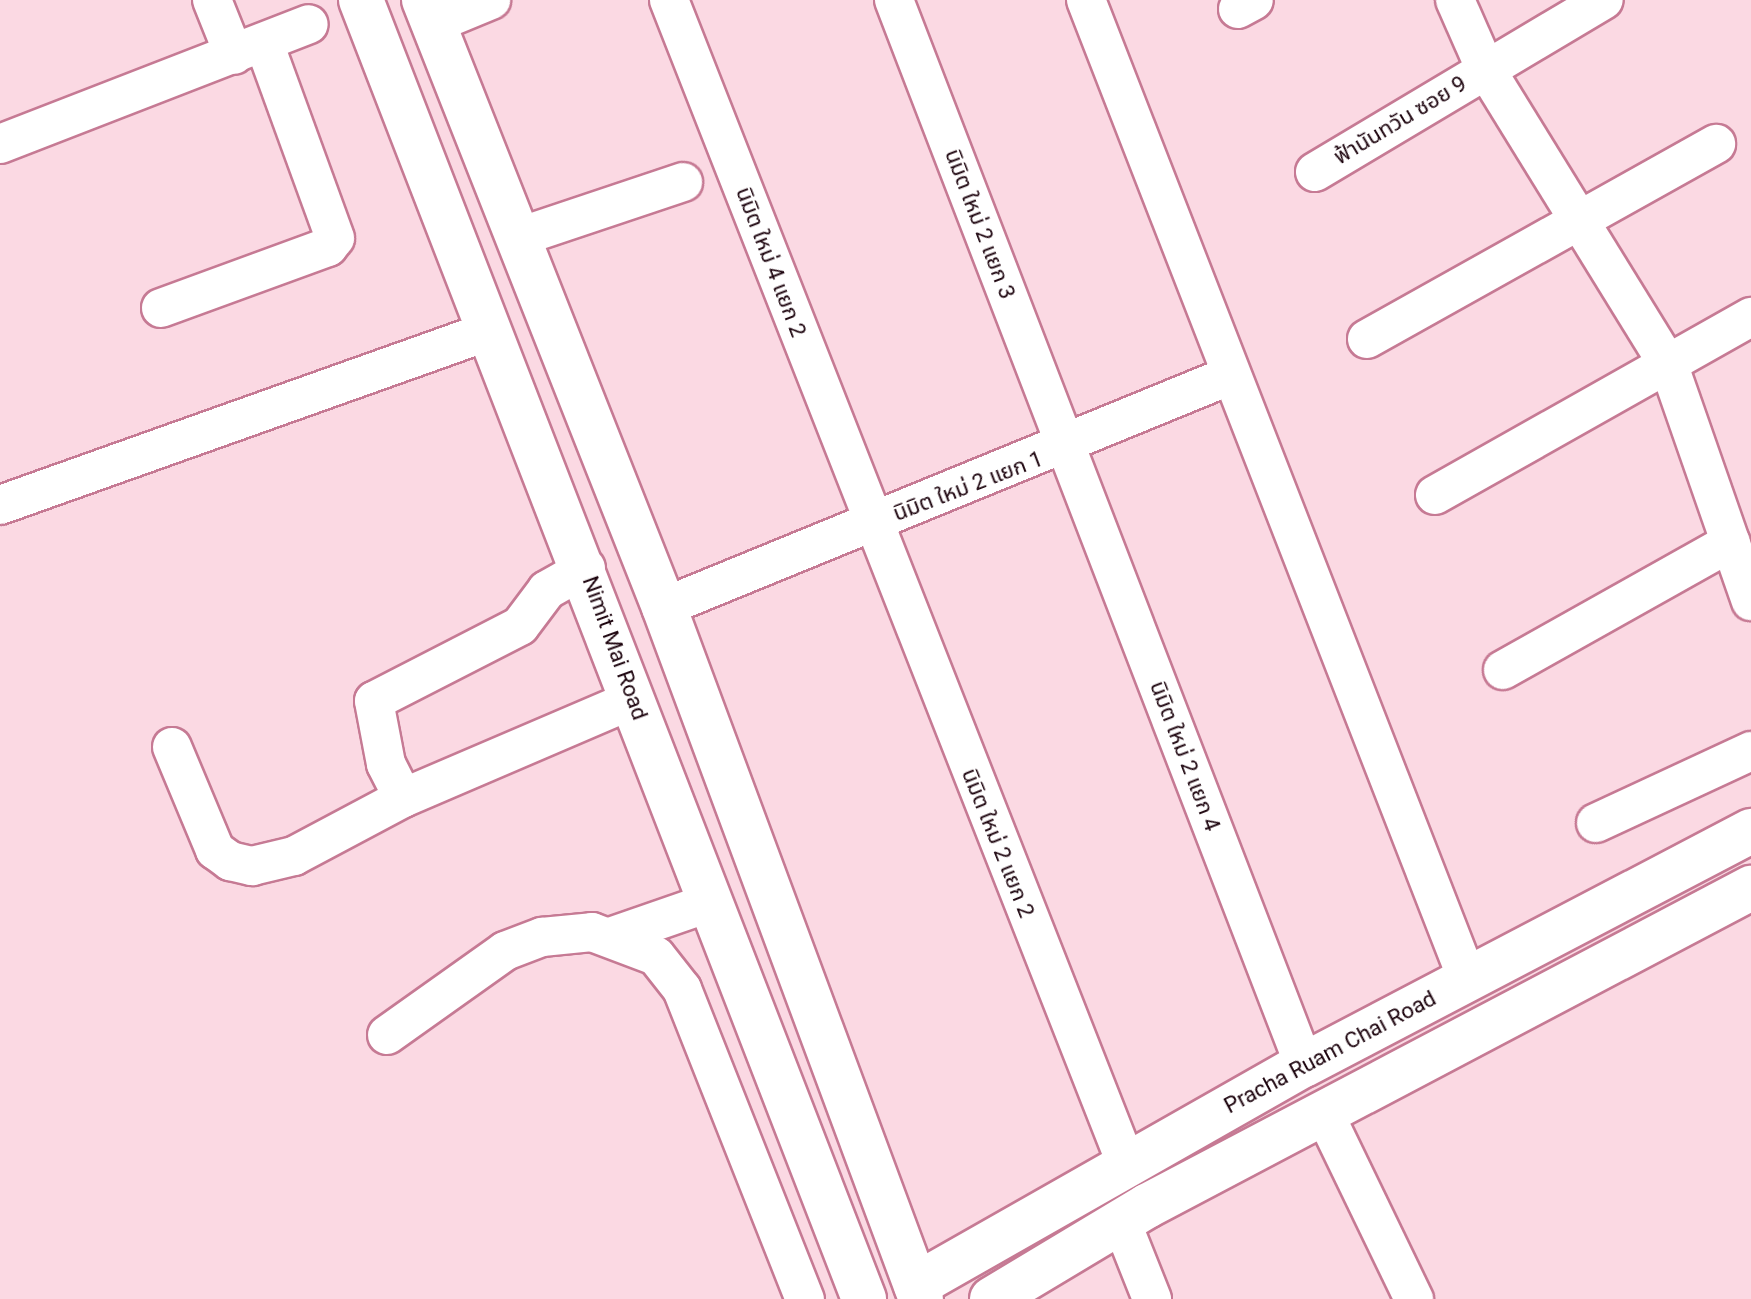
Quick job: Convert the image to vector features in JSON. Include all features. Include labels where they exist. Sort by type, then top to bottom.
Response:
[{"type":"main road","name":"Nimit Mai Road","points":[[361,0],[403,114],[586,568],[864,1299]]},
{"type":"main road","points":[[428,12],[664,607],[918,1292]]},
{"type":"main road","points":[[403,114],[461,93]]},
{"type":"main road","name":"Pracha Ruam Chai Road","points":[[918,1292],[1126,1163],[1467,978],[1751,831]]},
{"type":"main road","points":[[992,1299],[1134,1214],[1751,888]]},
{"type":"main road","points":[[1126,1163],[1134,1214]]},
{"type":"street","points":[[161,308],[328,247],[335,238],[249,49],[212,0]]},
{"type":"street","points":[[428,12],[491,0]]},
{"type":"street","name":"นิมิต ใหม่ 4 แยก 2","points":[[669,0],[870,524]]},
{"type":"street","name":"นิมิต ใหม่ 2 แยก 3","points":[[894,0],[1067,447]]},
{"type":"street","points":[[1086,0],[1467,978]]},
{"type":"street","points":[[1455,0],[1485,68],[1580,216],[1669,366],[1751,601]]},
{"type":"street","name":"ฟ้านันทวัน ซอย 9","points":[[1315,172],[1485,68],[1604,0]]},
{"type":"street","points":[[0,144],[309,24]]},
{"type":"street","points":[[1367,339],[1580,216],[1716,144]]},
{"type":"street","points":[[519,237],[683,182]]},
{"type":"street","points":[[1435,495],[1669,366],[1751,317]]},
{"type":"street","points":[[0,505],[489,331]]},
{"type":"street","name":"นิมิต ใหม่ 2 แยก 1","points":[[664,607],[1067,447],[1231,375]]},
{"type":"street","name":"นิมิต ใหม่ 2 แยก 4","points":[[1067,447],[1304,1065]]},
{"type":"street","name":"นิมิต ใหม่ 2 แยก 2","points":[[870,524],[1126,1163]]},
{"type":"street","points":[[1503,670],[1731,542]]},
{"type":"street","points":[[403,798],[386,764],[374,701],[520,626],[547,590],[586,568]]},
{"type":"street","points":[[172,747],[215,850],[230,861],[252,866],[294,856],[403,798],[634,699]]},
{"type":"street","points":[[1596,823],[1751,751]]},
{"type":"street","points":[[387,1035],[505,951],[542,937],[613,936],[711,902]]},
{"type":"street","points":[[613,936],[656,956],[682,989],[726,1093],[805,1299]]},
{"type":"street","points":[[726,1093],[778,1075]]},
{"type":"street","points":[[1324,1113],[1414,1299]]},
{"type":"street","points":[[1134,1214],[1152,1299]]}]
